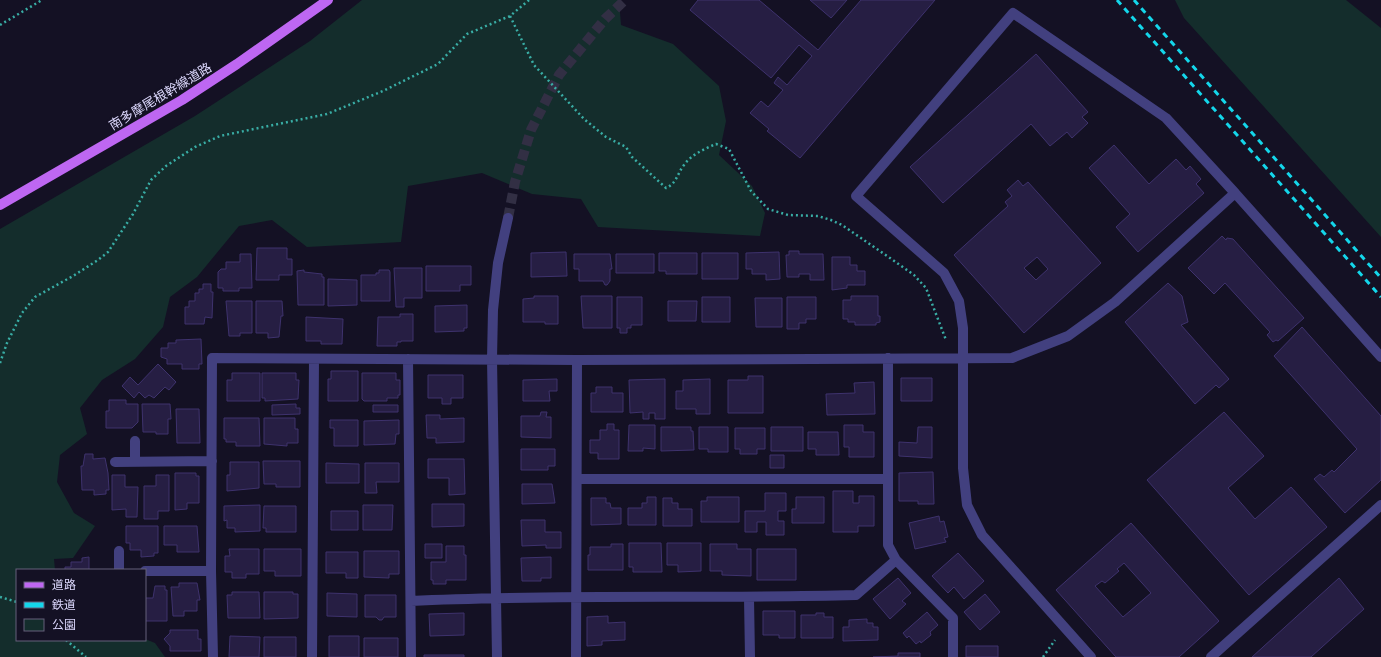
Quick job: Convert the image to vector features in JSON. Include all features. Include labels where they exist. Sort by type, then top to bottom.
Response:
[{"type":"main road","name":"南多摩尾根幹線道路","points":[[0,205],[182,100],[237,64],[328,0]]},
{"type":"street","points":[[1091,657],[982,535],[967,505],[963,468],[963,328],[959,301],[944,273],[856,196],[1013,13],[1166,118],[1381,357]]},
{"type":"street","points":[[213,657],[211,570],[212,358],[577,360],[1012,358],[1068,336],[1115,302],[1235,193]]},
{"type":"street","points":[[497,657],[492,359],[493,310],[498,263],[508,218]]},
{"type":"street","points":[[888,358],[886,479],[888,544],[896,560],[953,618],[953,657]]},
{"type":"street","points":[[312,657],[314,359]]},
{"type":"street","points":[[408,359],[411,657]]},
{"type":"street","points":[[576,657],[577,360]]},
{"type":"street","points":[[135,441],[135,462]]},
{"type":"street","points":[[115,462],[212,461]]},
{"type":"street","points":[[577,479],[886,479]]},
{"type":"street","points":[[1211,657],[1381,505]]},
{"type":"street","points":[[119,551],[119,569]]},
{"type":"street","points":[[411,601],[497,597],[749,598],[856,595],[896,560]]},
{"type":"street","points":[[146,571],[211,570]]},
{"type":"street","points":[[749,598],[750,657]]},
{"type":"path","points":[[0,25],[42,0]]},
{"type":"path","points":[[0,363],[7,343],[22,313],[35,297],[73,276],[108,252],[133,214],[151,180],[166,166],[195,147],[220,136],[327,114],[349,106],[438,64],[467,34],[510,16],[529,0]]},
{"type":"path","points":[[510,16],[534,65],[584,119],[606,137],[626,147],[632,157],[666,188],[674,184],[684,165],[700,150],[716,144],[729,149],[751,191],[768,209],[788,214],[818,216],[831,220],[914,276],[926,288],[946,340]]},
{"type":"path","points":[[0,597],[16,602]]},
{"type":"path","points":[[1043,657],[1055,640]]},
{"type":"path","points":[[67,641],[86,657]]},
{"type":"green space","points":[[362,0],[619,0],[621,25],[673,44],[719,86],[726,121],[719,155],[752,186],[765,213],[760,236],[598,227],[581,199],[532,194],[482,173],[408,186],[401,242],[307,247],[272,220],[239,226],[197,277],[170,297],[163,327],[135,359],[102,380],[80,408],[87,434],[60,455],[57,482],[74,513],[95,526],[73,558],[54,559],[55,569],[16,569],[16,641],[146,641],[146,639],[155,643],[165,657],[0,657],[0,229],[195,116],[310,41]]},
{"type":"green space","points":[[1175,0],[1346,0],[1381,28],[1381,237],[1184,18]]},
{"type":"building","points":[[698,0],[759,0],[818,50],[861,0],[935,0],[800,158],[767,131],[769,129],[750,113],[761,101],[768,107],[783,90],[774,83],[778,77],[787,85],[812,56],[799,45],[771,78],[690,10]]},
{"type":"building","points":[[810,0],[847,0],[831,18]]},
{"type":"building","points":[[1036,54],[1088,112],[1082,117],[1088,123],[1072,138],[1067,132],[1050,146],[1031,124],[943,203],[910,167]]},
{"type":"building","points":[[1114,145],[1149,184],[1176,159],[1186,170],[1190,166],[1201,179],[1196,184],[1204,193],[1138,252],[1116,227],[1130,214],[1089,168]]},
{"type":"building","points":[[1018,180],[1023,186],[1028,182],[1101,263],[1024,333],[954,255],[1008,206],[1005,202],[1012,196],[1007,190]],"holes":[[[1037,257],[1048,269],[1036,280],[1024,268]]]},
{"type":"building","points":[[1222,236],[1226,240],[1227,238],[1233,239],[1304,318],[1278,341],[1276,340],[1273,342],[1267,335],[1270,332],[1225,283],[1214,294],[1188,268]]},
{"type":"building","points":[[257,248],[287,248],[287,259],[292,259],[292,275],[279,275],[279,280],[256,280]]},
{"type":"building","points":[[789,251],[799,251],[799,254],[823,254],[824,280],[810,280],[810,274],[799,274],[799,277],[787,277],[786,255],[789,255]]},
{"type":"building","points":[[566,252],[567,276],[531,277],[531,253]]},
{"type":"building","points":[[779,252],[780,279],[766,280],[766,274],[752,274],[752,269],[746,269],[746,253]]},
{"type":"building","points":[[659,253],[697,253],[697,274],[666,274],[666,271],[659,271]]},
{"type":"building","points":[[702,253],[738,253],[738,279],[702,279]]},
{"type":"building","points":[[240,254],[251,254],[252,288],[239,288],[239,291],[223,291],[223,288],[218,288],[218,272],[221,269],[226,269],[226,262],[240,262]]},
{"type":"building","points":[[574,254],[610,254],[612,269],[610,269],[610,281],[607,285],[605,285],[603,281],[579,281],[579,269],[574,269]]},
{"type":"building","points":[[616,254],[654,254],[654,273],[616,273]]},
{"type":"building","points":[[832,257],[850,257],[850,265],[857,265],[857,271],[865,271],[865,285],[847,285],[847,288],[832,290]]},
{"type":"building","points":[[426,266],[471,266],[471,285],[460,285],[460,291],[426,291]]},
{"type":"building","points":[[394,268],[422,268],[422,298],[404,298],[404,307],[396,307]]},
{"type":"building","points":[[304,270],[304,272],[322,274],[322,277],[324,277],[324,305],[298,305],[297,271]]},
{"type":"building","points":[[379,270],[389,270],[390,272],[390,301],[361,301],[361,275],[376,275],[376,273],[379,273]]},
{"type":"building","points":[[328,279],[357,280],[357,305],[328,306]]},
{"type":"building","points":[[1168,283],[1182,296],[1188,322],[1181,325],[1229,379],[1219,388],[1216,385],[1195,404],[1125,322]]},
{"type":"building","points":[[203,284],[211,284],[211,292],[213,292],[212,318],[205,317],[204,324],[185,324],[185,307],[189,307],[189,301],[195,301],[195,293],[199,293],[199,289],[203,289]]},
{"type":"building","points":[[534,296],[558,296],[558,324],[545,324],[545,322],[523,322],[523,299],[534,298]]},
{"type":"building","points":[[581,296],[612,296],[612,328],[583,328]]},
{"type":"building","points":[[851,296],[878,296],[878,316],[880,316],[880,322],[876,323],[876,325],[855,325],[855,322],[848,322],[848,319],[843,319],[843,300],[851,300]]},
{"type":"building","points":[[617,297],[642,297],[642,325],[631,325],[631,328],[627,328],[627,333],[620,333],[620,328],[617,328]]},
{"type":"building","points":[[702,297],[730,297],[730,322],[702,322]]},
{"type":"building","points":[[787,297],[816,297],[816,319],[806,319],[806,323],[799,323],[799,329],[787,329]]},
{"type":"building","points":[[755,298],[782,298],[782,327],[756,327]]},
{"type":"building","points":[[226,301],[252,301],[252,333],[240,333],[240,336],[229,336]]},
{"type":"building","points":[[256,301],[282,301],[283,316],[281,316],[279,337],[268,338],[268,333],[256,333]]},
{"type":"building","points":[[668,301],[697,301],[696,321],[668,321]]},
{"type":"building","points":[[467,305],[467,328],[464,328],[464,331],[435,332],[435,306]]},
{"type":"building","points":[[400,314],[413,314],[413,341],[397,342],[397,346],[377,346],[378,317],[400,317]]},
{"type":"building","points":[[306,317],[343,319],[342,344],[321,344],[321,341],[306,341]]},
{"type":"building","points":[[1302,327],[1381,416],[1381,480],[1345,513],[1314,479],[1320,474],[1324,477],[1332,470],[1334,472],[1357,449],[1274,356]]},
{"type":"building","points":[[201,339],[202,364],[199,364],[199,369],[182,369],[182,364],[167,364],[167,359],[161,357],[161,348],[168,348],[168,343],[176,343],[176,340]]},
{"type":"building","points":[[158,364],[176,382],[169,390],[165,387],[154,398],[149,395],[145,398],[139,392],[134,398],[122,386],[130,377],[138,385]]},
{"type":"building","points":[[331,371],[358,371],[358,401],[328,401],[328,379],[331,379]]},
{"type":"building","points":[[232,373],[260,373],[260,401],[227,401],[227,380],[232,380]]},
{"type":"building","points":[[262,373],[296,373],[296,380],[299,380],[298,399],[265,401],[265,398],[262,398]]},
{"type":"building","points":[[362,373],[396,373],[396,380],[400,380],[400,395],[398,395],[398,398],[387,398],[387,401],[364,401],[362,399]]},
{"type":"building","points":[[428,375],[463,375],[463,398],[451,398],[451,404],[442,404],[442,398],[428,398]]},
{"type":"building","points":[[748,376],[763,376],[763,413],[728,413],[728,380],[748,380]]},
{"type":"building","points":[[901,378],[932,378],[932,401],[901,401]]},
{"type":"building","points":[[557,379],[557,391],[549,391],[550,401],[523,401],[523,380]]},
{"type":"building","points":[[665,379],[665,419],[655,419],[655,413],[649,413],[649,419],[643,419],[643,412],[630,413],[629,380]]},
{"type":"building","points":[[710,379],[710,414],[696,414],[696,409],[676,409],[676,391],[683,391],[683,380]]},
{"type":"building","points":[[874,382],[875,414],[827,415],[826,394],[855,393],[854,383]]},
{"type":"building","points":[[596,387],[612,387],[612,393],[623,393],[623,412],[591,412],[591,393],[596,393]]},
{"type":"building","points":[[109,400],[126,400],[126,404],[138,404],[138,422],[132,428],[106,428],[106,411],[109,411]]},
{"type":"building","points":[[142,404],[170,404],[171,419],[168,419],[168,434],[143,432]]},
{"type":"building","points":[[296,404],[296,408],[300,408],[300,414],[272,415],[272,405]]},
{"type":"building","points":[[373,405],[398,405],[398,412],[373,412]]},
{"type":"building","points":[[176,409],[199,409],[200,443],[177,443]]},
{"type":"building","points":[[541,412],[547,412],[546,417],[551,417],[551,438],[521,437],[521,416],[540,416]]},
{"type":"building","points":[[1224,412],[1264,456],[1228,488],[1255,519],[1291,487],[1327,527],[1249,595],[1147,480]]},
{"type":"building","points":[[426,415],[440,415],[440,419],[464,418],[464,442],[436,443],[436,438],[427,438]]},
{"type":"building","points":[[224,418],[259,418],[260,446],[236,446],[236,442],[226,442],[226,439],[224,439]]},
{"type":"building","points":[[264,418],[295,418],[295,429],[298,429],[298,443],[287,443],[287,446],[264,444]]},
{"type":"building","points":[[330,420],[358,420],[358,446],[334,446],[334,428],[330,428]]},
{"type":"building","points":[[399,420],[399,434],[396,434],[395,444],[364,445],[364,421]]},
{"type":"building","points":[[607,424],[614,424],[614,430],[619,430],[619,459],[598,459],[598,453],[590,453],[590,440],[600,440],[600,430],[607,430]]},
{"type":"building","points":[[629,425],[655,425],[655,449],[643,448],[643,451],[628,451]]},
{"type":"building","points":[[844,425],[863,425],[863,432],[874,432],[874,457],[849,457],[849,447],[844,447]]},
{"type":"building","points":[[661,427],[691,427],[691,431],[693,431],[694,450],[661,451]]},
{"type":"building","points":[[699,427],[728,427],[728,452],[708,452],[708,449],[699,449]]},
{"type":"building","points":[[771,427],[803,427],[803,451],[771,451]]},
{"type":"building","points":[[918,427],[932,427],[932,458],[899,456],[899,442],[917,443]]},
{"type":"building","points":[[735,428],[765,428],[765,449],[757,449],[757,454],[740,454],[740,449],[735,449]]},
{"type":"building","points":[[808,432],[838,432],[839,455],[816,455],[816,449],[808,449]]},
{"type":"building","points":[[521,449],[555,449],[555,466],[548,466],[548,470],[521,470]]},
{"type":"building","points":[[85,454],[93,454],[93,459],[105,458],[109,490],[106,490],[106,494],[94,495],[94,490],[82,490],[81,466],[83,466]]},
{"type":"building","points":[[770,455],[784,455],[784,468],[770,468]]},
{"type":"building","points":[[428,459],[464,459],[465,494],[449,495],[449,478],[428,478]]},
{"type":"building","points":[[263,461],[300,461],[300,487],[276,487],[276,484],[264,484]]},
{"type":"building","points":[[230,462],[259,462],[259,488],[227,491],[227,475],[230,475]]},
{"type":"building","points":[[326,463],[359,464],[359,483],[326,483]]},
{"type":"building","points":[[365,463],[399,463],[399,482],[376,482],[377,493],[365,493]]},
{"type":"building","points":[[933,472],[934,504],[918,504],[918,501],[899,501],[899,473]]},
{"type":"building","points":[[175,473],[196,473],[196,476],[199,476],[199,503],[187,503],[187,509],[175,510]]},
{"type":"building","points":[[112,475],[125,475],[125,487],[138,487],[137,517],[126,517],[126,509],[112,510]]},
{"type":"building","points":[[156,475],[169,475],[169,511],[158,511],[158,519],[144,519],[144,486],[156,486]]},
{"type":"building","points":[[522,484],[552,484],[555,503],[522,504]]},
{"type":"building","points":[[833,491],[853,491],[853,503],[859,503],[859,496],[874,496],[874,526],[858,526],[858,532],[833,532]]},
{"type":"building","points":[[765,493],[786,493],[786,511],[778,511],[778,521],[784,521],[784,535],[766,535],[766,522],[757,522],[757,532],[745,532],[745,511],[765,511]]},
{"type":"building","points":[[647,497],[656,497],[656,525],[628,525],[628,508],[642,508],[642,503],[647,503]]},
{"type":"building","points":[[707,497],[739,497],[739,522],[701,522],[701,501],[707,501]]},
{"type":"building","points":[[796,497],[824,497],[824,523],[792,523],[792,509],[796,509]]},
{"type":"building","points":[[591,498],[606,498],[606,503],[610,503],[611,508],[621,508],[621,524],[591,525]]},
{"type":"building","points":[[663,498],[672,498],[672,503],[678,503],[678,509],[692,509],[692,526],[663,526]]},
{"type":"building","points":[[432,504],[464,504],[464,526],[432,527]]},
{"type":"building","points":[[260,505],[260,531],[235,532],[235,528],[227,528],[227,520],[224,521],[224,506]]},
{"type":"building","points":[[363,505],[393,505],[392,530],[363,530]]},
{"type":"building","points":[[264,506],[296,506],[296,532],[266,532],[266,528],[263,528]]},
{"type":"building","points":[[331,511],[358,511],[358,530],[331,530]]},
{"type":"building","points":[[939,516],[940,522],[944,521],[948,537],[944,538],[946,542],[915,549],[909,523]]},
{"type":"building","points":[[521,520],[545,520],[545,532],[561,532],[561,548],[546,548],[546,545],[522,546]]},
{"type":"building","points":[[1131,523],[1219,621],[1179,657],[1116,657],[1056,590]],"holes":[[[1124,563],[1151,593],[1123,617],[1095,586],[1102,581],[1105,583],[1119,571],[1117,569]]]},
{"type":"building","points":[[126,526],[158,526],[158,553],[154,553],[154,556],[141,557],[141,550],[130,550],[130,543],[126,543]]},
{"type":"building","points":[[164,526],[197,526],[199,552],[177,552],[177,545],[164,545]]},
{"type":"building","points":[[629,543],[661,543],[662,572],[633,572],[633,567],[629,567]]},
{"type":"building","points":[[667,543],[701,543],[701,571],[678,572],[678,565],[667,565]]},
{"type":"building","points":[[425,544],[442,544],[442,558],[425,558]]},
{"type":"building","points":[[611,544],[623,544],[623,570],[588,570],[588,555],[590,555],[590,547],[611,547]]},
{"type":"building","points":[[710,544],[737,544],[737,549],[751,549],[751,576],[722,575],[722,571],[710,571]]},
{"type":"building","points":[[446,546],[464,546],[464,555],[466,555],[466,580],[446,580],[446,584],[433,584],[433,580],[431,580],[431,562],[446,562]]},
{"type":"building","points":[[229,549],[259,549],[259,574],[246,574],[246,578],[232,578],[232,572],[225,572],[225,556],[230,556]]},
{"type":"building","points":[[264,549],[301,549],[301,576],[275,576],[275,571],[264,571]]},
{"type":"building","points":[[757,549],[796,549],[796,580],[757,580]]},
{"type":"building","points":[[364,551],[399,551],[399,574],[389,574],[389,578],[364,577]]},
{"type":"building","points":[[326,552],[358,552],[358,578],[346,578],[346,573],[326,573]]},
{"type":"building","points":[[958,553],[984,581],[964,599],[954,587],[948,593],[932,576]]},
{"type":"building","points":[[89,557],[89,569],[65,569],[65,567],[71,567],[71,562],[82,562],[82,558]]},
{"type":"building","points":[[551,557],[551,578],[541,578],[541,581],[522,581],[521,558]]},
{"type":"building","points":[[898,578],[911,593],[902,601],[906,604],[890,619],[873,599]]},
{"type":"building","points":[[1339,578],[1364,609],[1311,657],[1252,657]]},
{"type":"building","points":[[179,583],[197,583],[200,600],[197,600],[197,611],[184,611],[184,616],[173,616],[171,587],[179,587]]},
{"type":"building","points":[[155,586],[165,586],[165,590],[167,590],[167,621],[146,621],[146,598],[153,598]]},
{"type":"building","points":[[232,592],[259,592],[260,618],[228,618],[227,595],[232,595]]},
{"type":"building","points":[[264,592],[293,592],[293,594],[298,594],[298,618],[264,619]]},
{"type":"building","points":[[327,593],[357,594],[357,617],[327,616]]},
{"type":"building","points":[[985,594],[1000,612],[980,630],[964,612]]},
{"type":"building","points":[[365,595],[396,595],[396,617],[384,617],[382,620],[379,620],[376,617],[365,617]]},
{"type":"building","points":[[763,611],[795,611],[795,638],[779,638],[779,635],[763,635]]},
{"type":"building","points":[[927,612],[938,625],[930,632],[931,635],[921,643],[920,641],[916,644],[909,636],[907,638],[903,633]]},
{"type":"building","points":[[464,613],[464,635],[430,636],[429,614]]},
{"type":"building","points":[[816,613],[824,613],[824,617],[833,617],[833,638],[801,638],[801,615],[816,615]]},
{"type":"building","points":[[608,616],[608,623],[625,622],[625,640],[602,641],[602,645],[587,646],[587,617]]},
{"type":"building","points":[[867,619],[867,623],[873,623],[873,627],[878,627],[878,640],[843,641],[843,627],[849,627],[849,620]]},
{"type":"building","points":[[170,630],[198,630],[198,639],[201,639],[201,651],[170,651],[170,646],[164,639],[170,633]]},
{"type":"building","points":[[230,636],[260,637],[259,657],[229,657]]},
{"type":"building","points":[[329,636],[359,636],[359,657],[329,657]]},
{"type":"building","points":[[264,637],[296,637],[296,657],[264,657]]},
{"type":"building","points":[[364,638],[398,638],[398,657],[364,657]]},
{"type":"building","points":[[966,646],[998,646],[998,657],[966,657]]},
{"type":"building","points":[[898,653],[920,653],[920,657],[873,657],[898,656]]},
{"type":"building","points":[[424,655],[464,655],[464,657],[424,657]]},
{"type":"tunnel","points":[[508,218],[515,182],[531,130],[559,75],[605,19],[625,0]]},
{"type":"railway","points":[[1117,0],[1381,297]]},
{"type":"railway","points":[[1134,0],[1381,278]]}]
